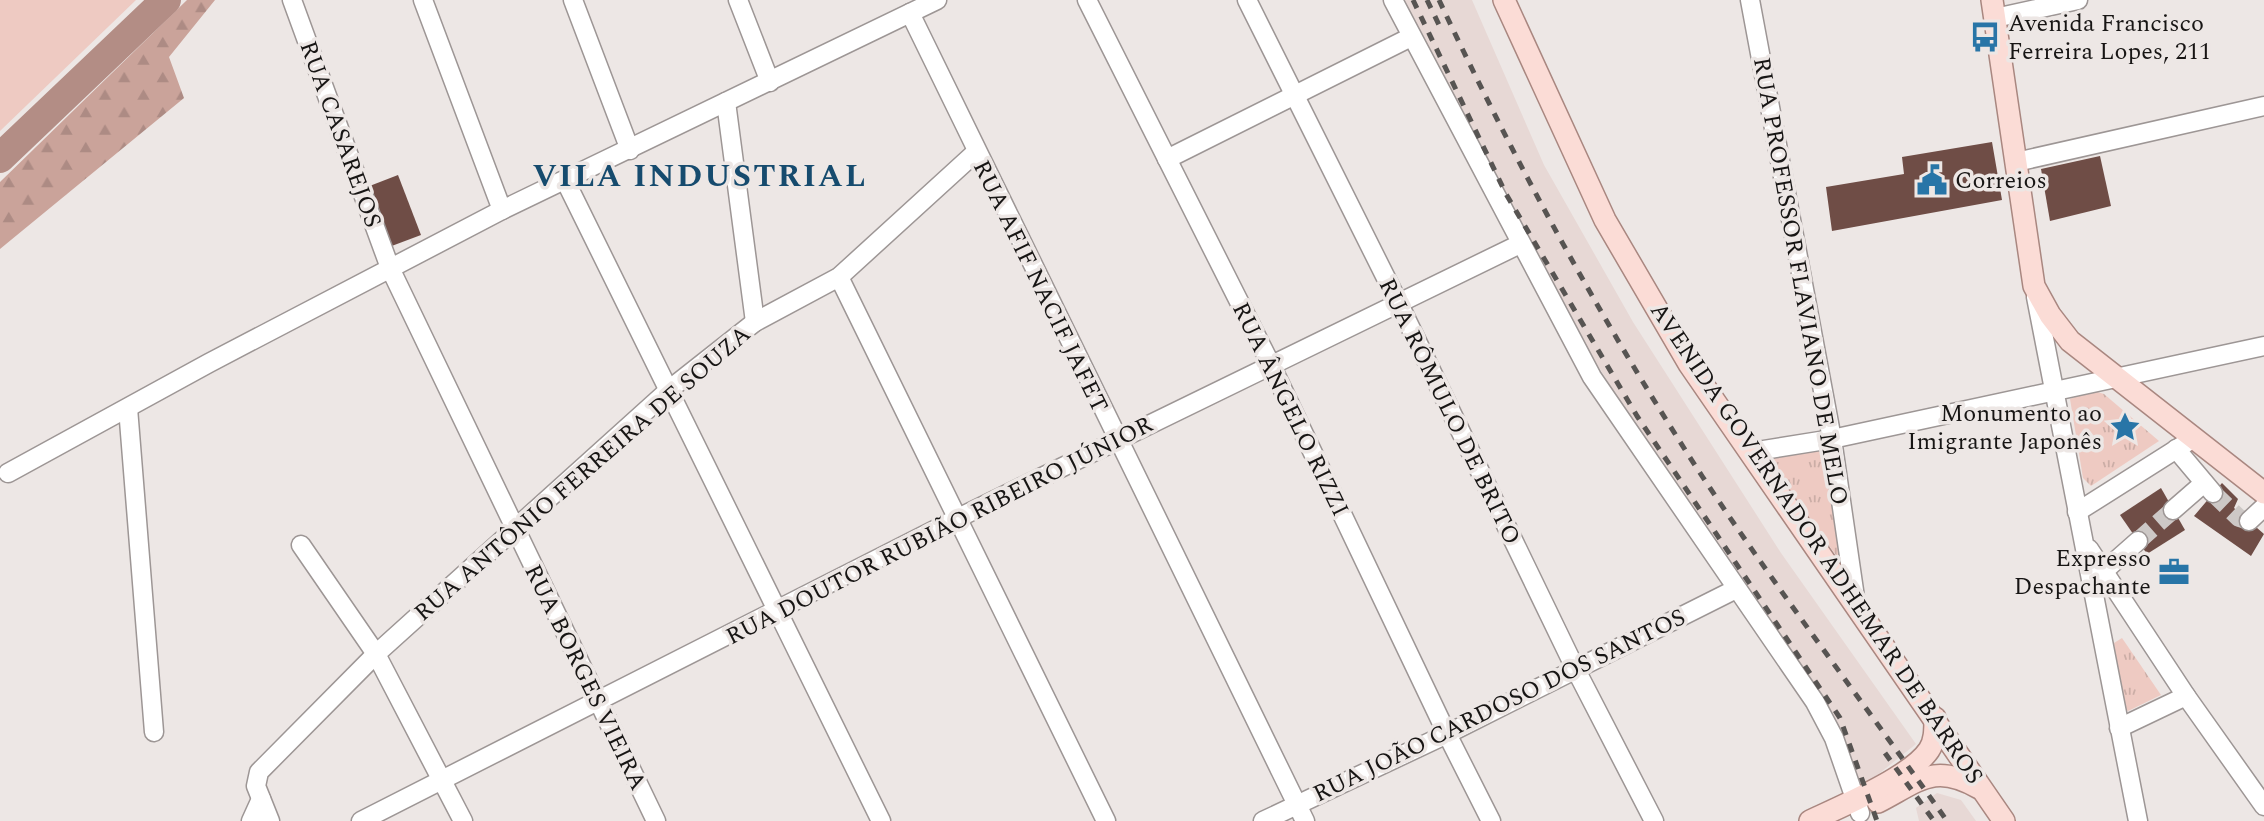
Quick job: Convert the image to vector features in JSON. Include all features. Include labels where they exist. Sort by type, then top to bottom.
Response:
[{"type":"main road","name":"AVENIDA GOVERNADOR ADHEMAR DE BARROS","points":[[1504,0],[1605,220],[1689,364],[2004,821]]},
{"type":"main road","points":[[1994,9],[2034,286],[2050,316],[2070,341],[2264,493]]},
{"type":"main road","points":[[1852,811],[1924,757],[1934,738],[1935,719]]},
{"type":"main road","points":[[1810,821],[1852,811],[1932,774],[1959,776],[1984,790]]},
{"type":"street","name":"RUA CASAREJOS","points":[[292,0],[390,268]]},
{"type":"street","points":[[423,0],[502,210]]},
{"type":"street","points":[[573,0],[630,150]]},
{"type":"street","points":[[738,0],[770,82]]},
{"type":"street","points":[[8,473],[209,363],[502,210],[937,0]]},
{"type":"street","name":"RUA ÂNGELO RIZZI","points":[[1087,0],[1271,365],[1491,821]]},
{"type":"street","name":"RUA RÔMULO DE BRITO","points":[[1247,0],[1398,302],[1575,668],[1654,821]]},
{"type":"street","points":[[1393,0],[1592,377],[1815,702],[1834,738],[1852,811]]},
{"type":"street","name":"RUA PROFESSOR FLAVIANO DE MELO","points":[[1751,0],[1832,439],[1856,604]]},
{"type":"street","points":[[1994,9],[2078,0]]},
{"type":"street","name":"RUA AFIF NACIF JAFET","points":[[910,13],[975,153],[1305,821]]},
{"type":"street","points":[[1167,159],[1411,37]]},
{"type":"street","points":[[726,102],[755,322]]},
{"type":"street","points":[[2016,162],[2264,106]]},
{"type":"street","name":"RUA ANTÔNIO FERREIRA DE SOUZA","points":[[261,799],[256,786],[258,772],[376,654],[515,532],[670,389],[755,322],[839,276],[975,153]]},
{"type":"street","points":[[565,180],[881,821]]},
{"type":"street","name":"RUA DOUTOR RUBIÃO RIBEIRO JÚNIOR","points":[[361,821],[956,519],[1520,244]]},
{"type":"street","name":"RUA BORGES VIEIRA","points":[[390,268],[656,821]]},
{"type":"street","points":[[839,276],[1106,821]]},
{"type":"street","points":[[2034,286],[2077,512],[2083,539],[2097,574],[2119,728],[2138,821]]},
{"type":"street","points":[[1751,452],[1832,439],[2264,346]]},
{"type":"street","points":[[128,408],[154,732]]},
{"type":"street","points":[[2077,512],[2194,438]]},
{"type":"street","points":[[2173,510],[2209,488],[2176,449]]},
{"type":"street","points":[[2249,521],[2264,507]]},
{"type":"street","points":[[2097,574],[2138,541]]},
{"type":"street","points":[[301,545],[376,654],[463,821]]},
{"type":"street","points":[[2097,574],[2264,806]]},
{"type":"street","name":"RUA JOÃO CARDOSO DOS SANTOS","points":[[1263,821],[1447,734],[1736,589]]},
{"type":"street","points":[[2119,728],[2186,696]]},
{"type":"street","points":[[251,821],[261,799]]},
{"type":"street","points":[[261,799],[271,821]]},
{"type":"shaded area","points":[[1402,0],[1472,0],[1544,165],[1633,322],[1781,553],[1916,744],[1861,788],[1836,722],[1641,436],[1592,356],[1507,207]]},
{"type":"shaded area","points":[[1937,793],[1961,800],[1976,821],[1919,821],[1916,808]]},
{"type":"green space","points":[[0,0],[136,0],[0,131]]},
{"type":"green space","points":[[187,0],[215,0],[169,57],[184,98],[0,249],[0,182]]},
{"type":"green space","points":[[2091,390],[2104,394],[2159,441],[2091,486],[2083,478],[2070,399]]},
{"type":"green space","points":[[1828,448],[1840,561],[1768,459]]},
{"type":"green space","points":[[2122,638],[2161,695],[2128,711],[2120,705],[2114,643]]},
{"type":"building","name":"Correios","points":[[1992,142],[2002,200],[1832,231],[1826,187],[1904,174],[1902,157]]},
{"type":"building","points":[[2100,156],[2111,206],[2050,221],[2041,169]]},
{"type":"building","points":[[398,175],[421,235],[389,247],[367,187]]},
{"type":"building","points":[[2222,483],[2238,499],[2234,508],[2264,534],[2251,556],[2194,516]]},
{"type":"building","points":[[2161,488],[2185,530],[2147,554],[2120,515]]},
{"type":"waterway","points":[[0,158],[166,0]]},
{"type":"tunnel","points":[[2213,493],[2239,518],[2249,521]]},
{"type":"tunnel","points":[[2138,541],[2173,510]]},
{"type":"railway","points":[[1413,0],[1506,194],[1637,416],[1840,718],[1877,821]]},
{"type":"railway","points":[[1427,0],[1441,29]]},
{"type":"railway","points":[[1439,0],[1530,183],[1665,419],[1762,564],[1947,821]]},
{"type":"railway","points":[[1885,753],[1934,821]]},
{"type":"place","name":"Avenida Francisco Ferreira Lopes, 211","points":[[1985,37]]},
{"type":"place","name":"Correios","points":[[1932,180]]},
{"type":"place","name":"Monumento ao Imigrante Japonês","points":[[2125,427]]},
{"type":"place","name":"Expresso Despachante","points":[[2174,572]]},
{"type":"district","name":"VILA INDUSTRIAL","points":[[700,175]]}]
